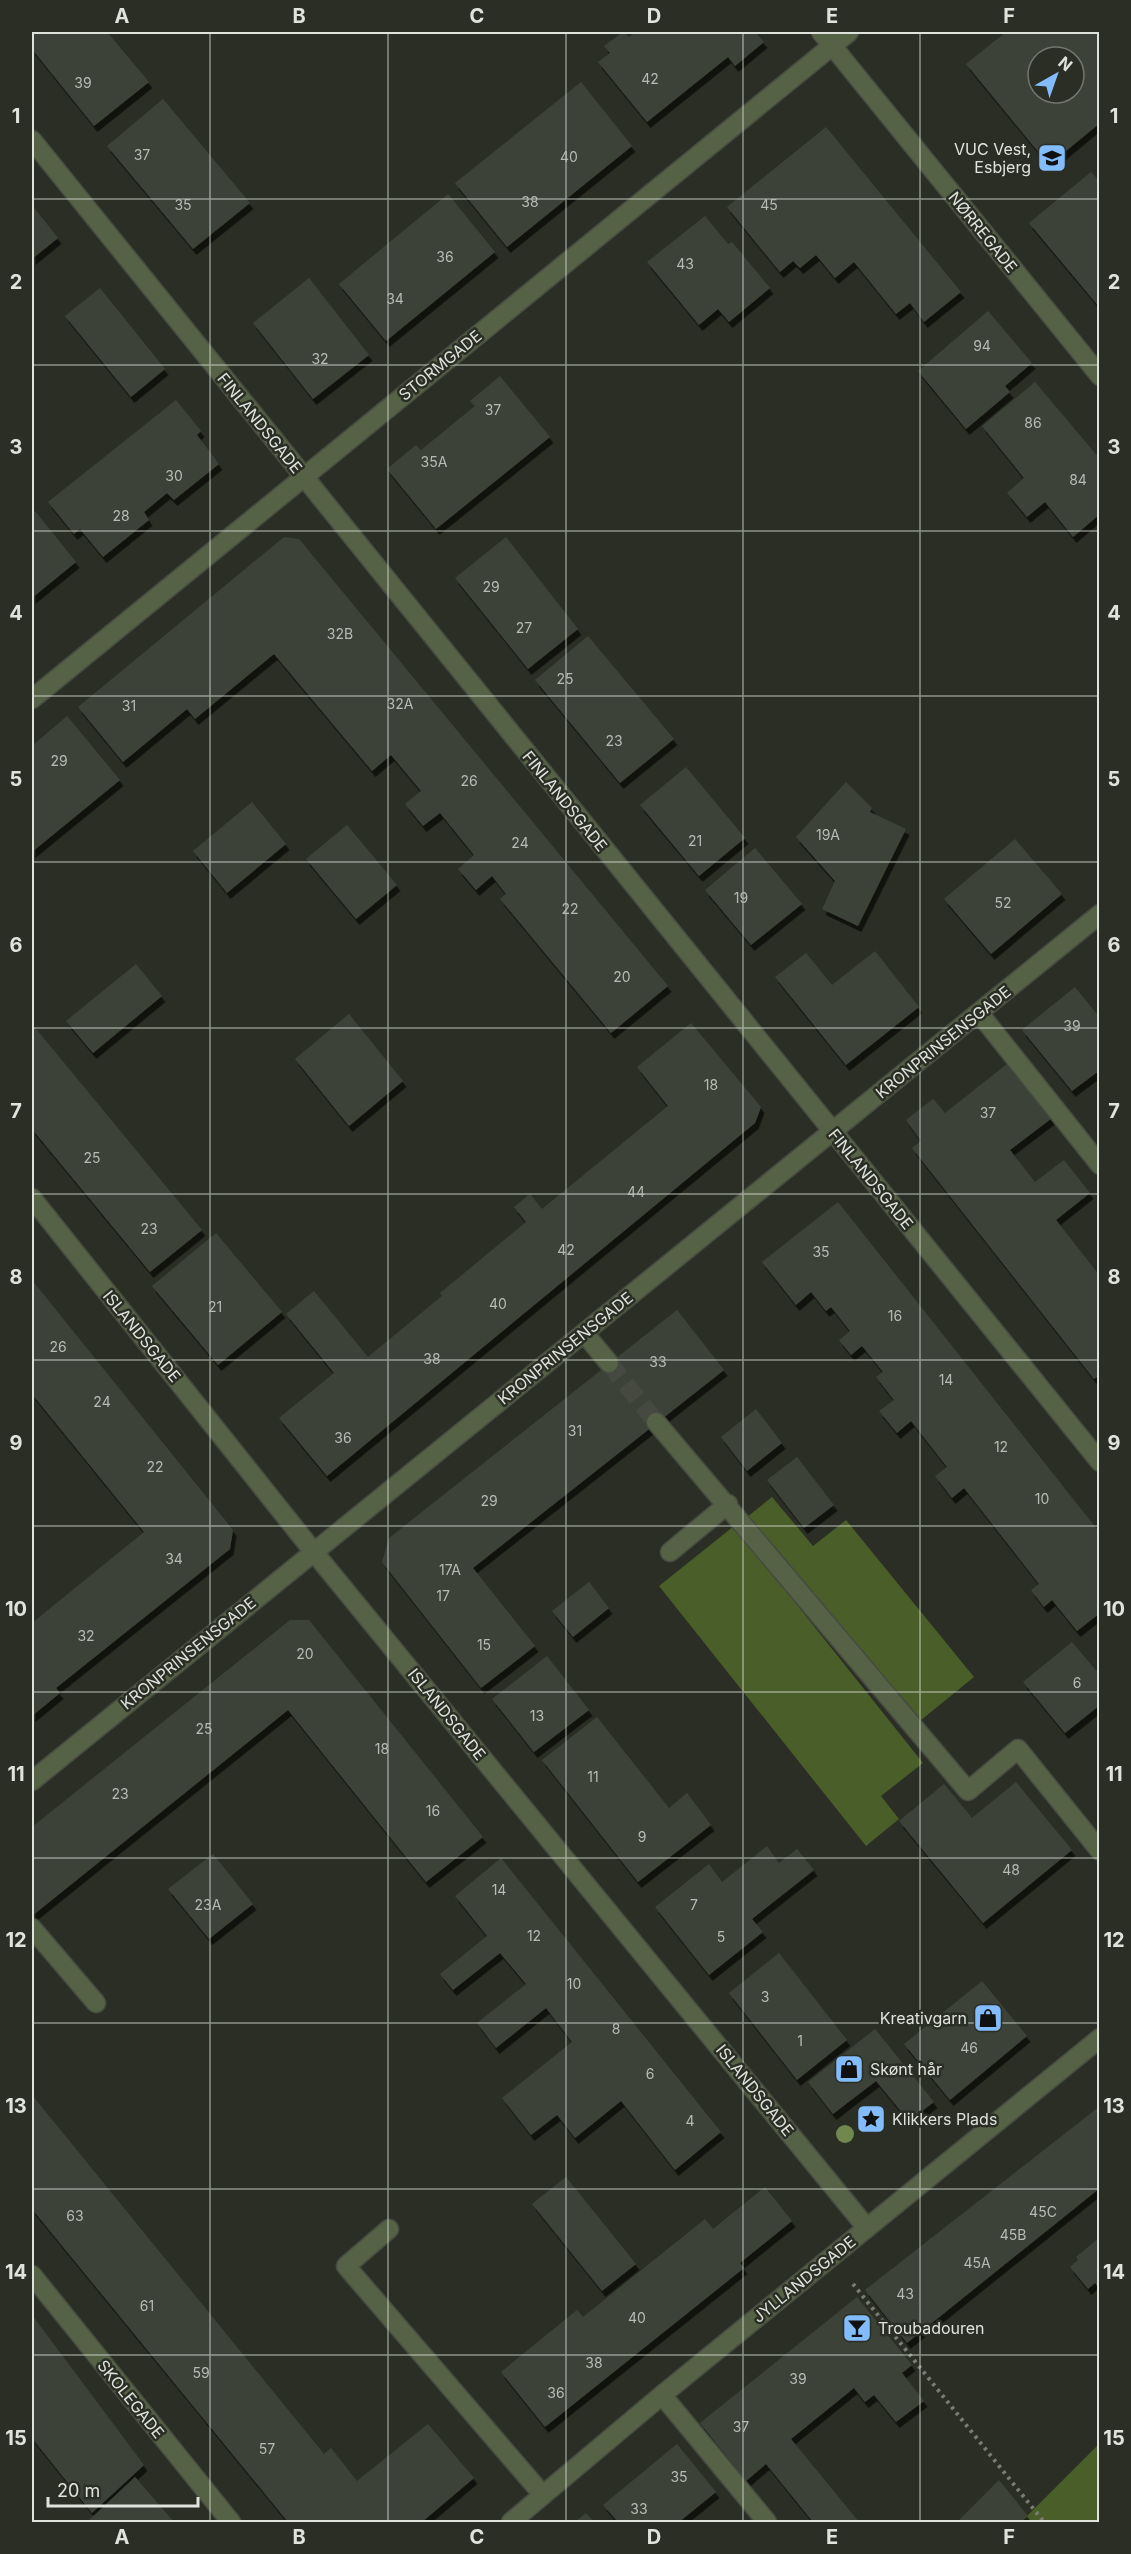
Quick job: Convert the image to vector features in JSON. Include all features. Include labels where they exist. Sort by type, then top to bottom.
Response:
[{"type":"street","name":"STORMGADE","points":[[32,699],[827,38],[849,32]]},
{"type":"street","name":"NØRREGADE","points":[[827,38],[1100,376]]},
{"type":"street","name":"FINLANDSGADE","points":[[32,140],[1100,1462]]},
{"type":"street","name":"KRONPRINSENSGADE","points":[[32,1781],[1100,914]]},
{"type":"street","points":[[979,1013],[1100,1165]]},
{"type":"street","name":"ISLANDSGADE","points":[[32,1198],[313,1551],[867,2228]]},
{"type":"street","points":[[584,1333],[609,1363]]},
{"type":"street","points":[[656,1422],[728,1504],[968,1791],[1018,1749],[1100,1851]]},
{"type":"street","points":[[670,1552],[728,1504]]},
{"type":"street","points":[[32,1928],[96,2003]]},
{"type":"street","name":"JYLLANDSGADE","points":[[511,2523],[662,2395],[1100,2038]]},
{"type":"street","points":[[389,2229],[346,2266],[543,2495]]},
{"type":"street","name":"SKOLEGADE","points":[[32,2275],[231,2523]]},
{"type":"street","points":[[662,2395],[767,2523]]},
{"type":"path","points":[[832,2256],[1044,2523]]},
{"type":"green space","points":[[772,1497],[813,1546],[846,1520],[974,1677],[915,1725],[747,1517]]},
{"type":"green space","points":[[734,1526],[923,1763],[881,1796],[899,1819],[866,1846],[659,1586]]},
{"type":"green space","points":[[1099,2444],[1099,2522],[1021,2522]]},
{"type":"building","points":[[32,32],[107,32],[149,82],[94,126],[32,49]]},
{"type":"building","points":[[623,32],[629,37],[636,32],[755,32],[764,42],[735,66],[728,57],[647,122],[598,62],[610,53],[604,46]]},
{"type":"building","points":[[1006,32],[1100,32],[1100,123],[1049,165],[966,64]]},
{"type":"building","points":[[581,82],[632,146],[507,247],[455,183]]},
{"type":"building","points":[[163,99],[250,203],[193,249],[107,146]]},
{"type":"building","points":[[826,127],[961,292],[924,322],[910,303],[896,314],[854,262],[835,278],[816,255],[800,268],[793,261],[780,272],[727,207]]},
{"type":"building","points":[[1091,172],[1100,182],[1100,308],[1029,223]]},
{"type":"building","points":[[448,194],[495,252],[386,341],[339,284]]},
{"type":"building","points":[[32,205],[58,238],[32,259]]},
{"type":"building","points":[[705,216],[728,244],[732,242],[770,288],[729,322],[718,309],[699,325],[647,262]]},
{"type":"building","points":[[309,278],[369,355],[313,399],[253,323]]},
{"type":"building","points":[[100,288],[165,369],[131,397],[65,316]]},
{"type":"building","points":[[988,311],[1032,363],[1005,386],[1010,392],[966,429],[918,371]]},
{"type":"building","points":[[500,376],[550,437],[436,529],[387,469],[416,445],[421,450],[475,406],[470,401]]},
{"type":"building","points":[[1035,382],[1100,459],[1100,514],[1073,537],[1045,502],[1027,517],[1007,493],[1024,478],[982,426]]},
{"type":"building","points":[[176,400],[201,431],[197,435],[219,464],[174,500],[167,493],[144,512],[149,520],[103,557],[80,529],[74,534],[48,502]]},
{"type":"building","points":[[35,511],[76,562],[32,598],[32,514]]},
{"type":"building","points":[[284,537],[299,539],[668,986],[611,1033],[500,899],[506,894],[492,876],[476,890],[458,869],[474,855],[440,813],[423,826],[405,804],[421,791],[391,755],[372,771],[274,654],[195,719],[187,709],[123,762],[78,707]]},
{"type":"building","points":[[506,537],[578,629],[528,669],[455,578]]},
{"type":"building","points":[[588,636],[674,739],[620,783],[535,680]]},
{"type":"building","points":[[67,716],[120,780],[32,852],[32,746]]},
{"type":"building","points":[[686,767],[745,838],[699,876],[640,805]]},
{"type":"building","points":[[846,782],[872,808],[870,812],[906,829],[858,926],[822,909],[835,881],[796,837]]},
{"type":"building","points":[[252,802],[286,844],[227,893],[193,851]]},
{"type":"building","points":[[347,825],[397,885],[356,919],[306,859]]},
{"type":"building","points":[[1015,839],[1062,894],[991,954],[944,899]]},
{"type":"building","points":[[755,848],[802,904],[751,945],[705,890]]},
{"type":"building","points":[[875,951],[919,1007],[846,1065],[775,977],[806,953],[832,985]]},
{"type":"building","points":[[136,964],[162,996],[93,1053],[66,1021]]},
{"type":"building","points":[[1075,987],[1100,1018],[1100,1070],[1072,1091],[1022,1030]]},
{"type":"building","points":[[349,1014],[403,1081],[349,1126],[295,1059]]},
{"type":"building","points":[[691,1023],[761,1107],[755,1123],[327,1476],[279,1418],[334,1373],[286,1314],[314,1291],[368,1357],[442,1296],[440,1293],[526,1222],[514,1207],[530,1194],[542,1209],[668,1106],[637,1067]]},
{"type":"building","points":[[32,1024],[202,1230],[150,1272],[32,1129]]},
{"type":"building","points":[[1012,1060],[1056,1115],[1010,1150],[1035,1182],[1064,1160],[1090,1193],[1056,1220],[1100,1276],[1100,1375],[1094,1379],[912,1148],[921,1141],[906,1120],[933,1099],[945,1113]]},
{"type":"building","points":[[838,1202],[1100,1533],[1100,1613],[1077,1631],[1052,1600],[1044,1607],[1031,1590],[1039,1584],[964,1488],[952,1498],[935,1476],[947,1467],[911,1421],[897,1433],[879,1411],[894,1400],[876,1377],[883,1372],[862,1346],[851,1355],[839,1340],[850,1331],[831,1307],[826,1311],[811,1292],[796,1305],[762,1262]]},
{"type":"building","points":[[216,1233],[282,1312],[218,1365],[152,1286]]},
{"type":"building","points":[[32,1280],[233,1530],[230,1549],[56,1688],[60,1693],[32,1716],[32,1623],[144,1532],[32,1394]]},
{"type":"building","points":[[677,1310],[724,1370],[473,1568],[535,1646],[481,1688],[382,1562],[389,1538]]},
{"type":"building","points":[[756,1409],[782,1443],[747,1471],[721,1437]]},
{"type":"building","points":[[797,1457],[834,1505],[804,1528],[767,1480]]},
{"type":"building","points":[[589,1582],[609,1608],[573,1637],[552,1611]]},
{"type":"building","points":[[290,1620],[309,1620],[483,1837],[426,1882],[288,1710],[32,1916],[32,1827]]},
{"type":"building","points":[[1072,1642],[1100,1675],[1100,1705],[1065,1733],[1023,1682]]},
{"type":"building","points":[[547,1656],[589,1710],[534,1752],[492,1699]]},
{"type":"building","points":[[597,1717],[669,1808],[687,1793],[711,1825],[638,1882],[542,1760]]},
{"type":"building","points":[[1016,1782],[1072,1850],[983,1923],[899,1821],[944,1784],[972,1818]]},
{"type":"building","points":[[767,1846],[779,1863],[797,1849],[814,1870],[752,1919],[763,1932],[709,1975],[655,1907],[709,1864],[722,1882]]},
{"type":"building","points":[[213,1854],[253,1904],[209,1939],[168,1889]]},
{"type":"building","points":[[501,1858],[721,2132],[675,2170],[621,2101],[575,2138],[557,2115],[531,2135],[502,2098],[572,2042],[546,2008],[496,2048],[477,2023],[526,1984],[500,1953],[453,1990],[440,1974],[487,1936],[455,1896]]},
{"type":"building","points":[[779,1953],[847,2040],[797,2080],[729,1993]]},
{"type":"building","points":[[982,1981],[1027,2036],[950,2100],[904,2044]]},
{"type":"building","points":[[875,2029],[934,2102],[909,2121],[876,2081],[833,2114],[808,2082]]},
{"type":"building","points":[[32,2095],[324,2454],[331,2448],[357,2481],[428,2424],[474,2478],[422,2522],[288,2522],[32,2209]]},
{"type":"building","points":[[1100,2106],[1100,2188],[907,2343],[865,2290]]},
{"type":"building","points":[[566,2177],[636,2264],[602,2291],[532,2204]]},
{"type":"building","points":[[765,2187],[792,2221],[740,2263],[744,2268],[545,2427],[501,2372],[577,2310],[583,2317],[705,2219],[713,2229]]},
{"type":"building","points":[[1100,2237],[1100,2289],[1095,2283],[1088,2289],[1070,2267],[1078,2260],[1076,2257]]},
{"type":"building","points":[[857,2297],[912,2365],[902,2373],[924,2401],[896,2422],[874,2395],[865,2402],[854,2388],[791,2439],[859,2522],[813,2522],[766,2464],[746,2481],[700,2423]]},
{"type":"building","points":[[32,2315],[144,2465],[92,2513],[32,2438]]},
{"type":"building","points":[[677,2444],[716,2492],[679,2522],[618,2522],[603,2505]]},
{"type":"building","points":[[135,2477],[174,2522],[87,2522]]},
{"type":"building","points":[[999,2480],[1028,2516],[1021,2522],[957,2522]]},
{"type":"building","points":[[586,2513],[594,2522],[575,2522]]},
{"type":"tunnel","points":[[609,1363],[656,1422]]},
{"type":"place","name":"VUC Vest, Esbjerg","points":[[1052,158]]},
{"type":"place","name":"Kreativgarn","points":[[988,2018]]},
{"type":"place","name":"Skønt hår","points":[[849,2069]]},
{"type":"place","name":"Klikkers Plads","points":[[871,2119]]},
{"type":"place","name":"Troubadouren","points":[[857,2328]]}]
